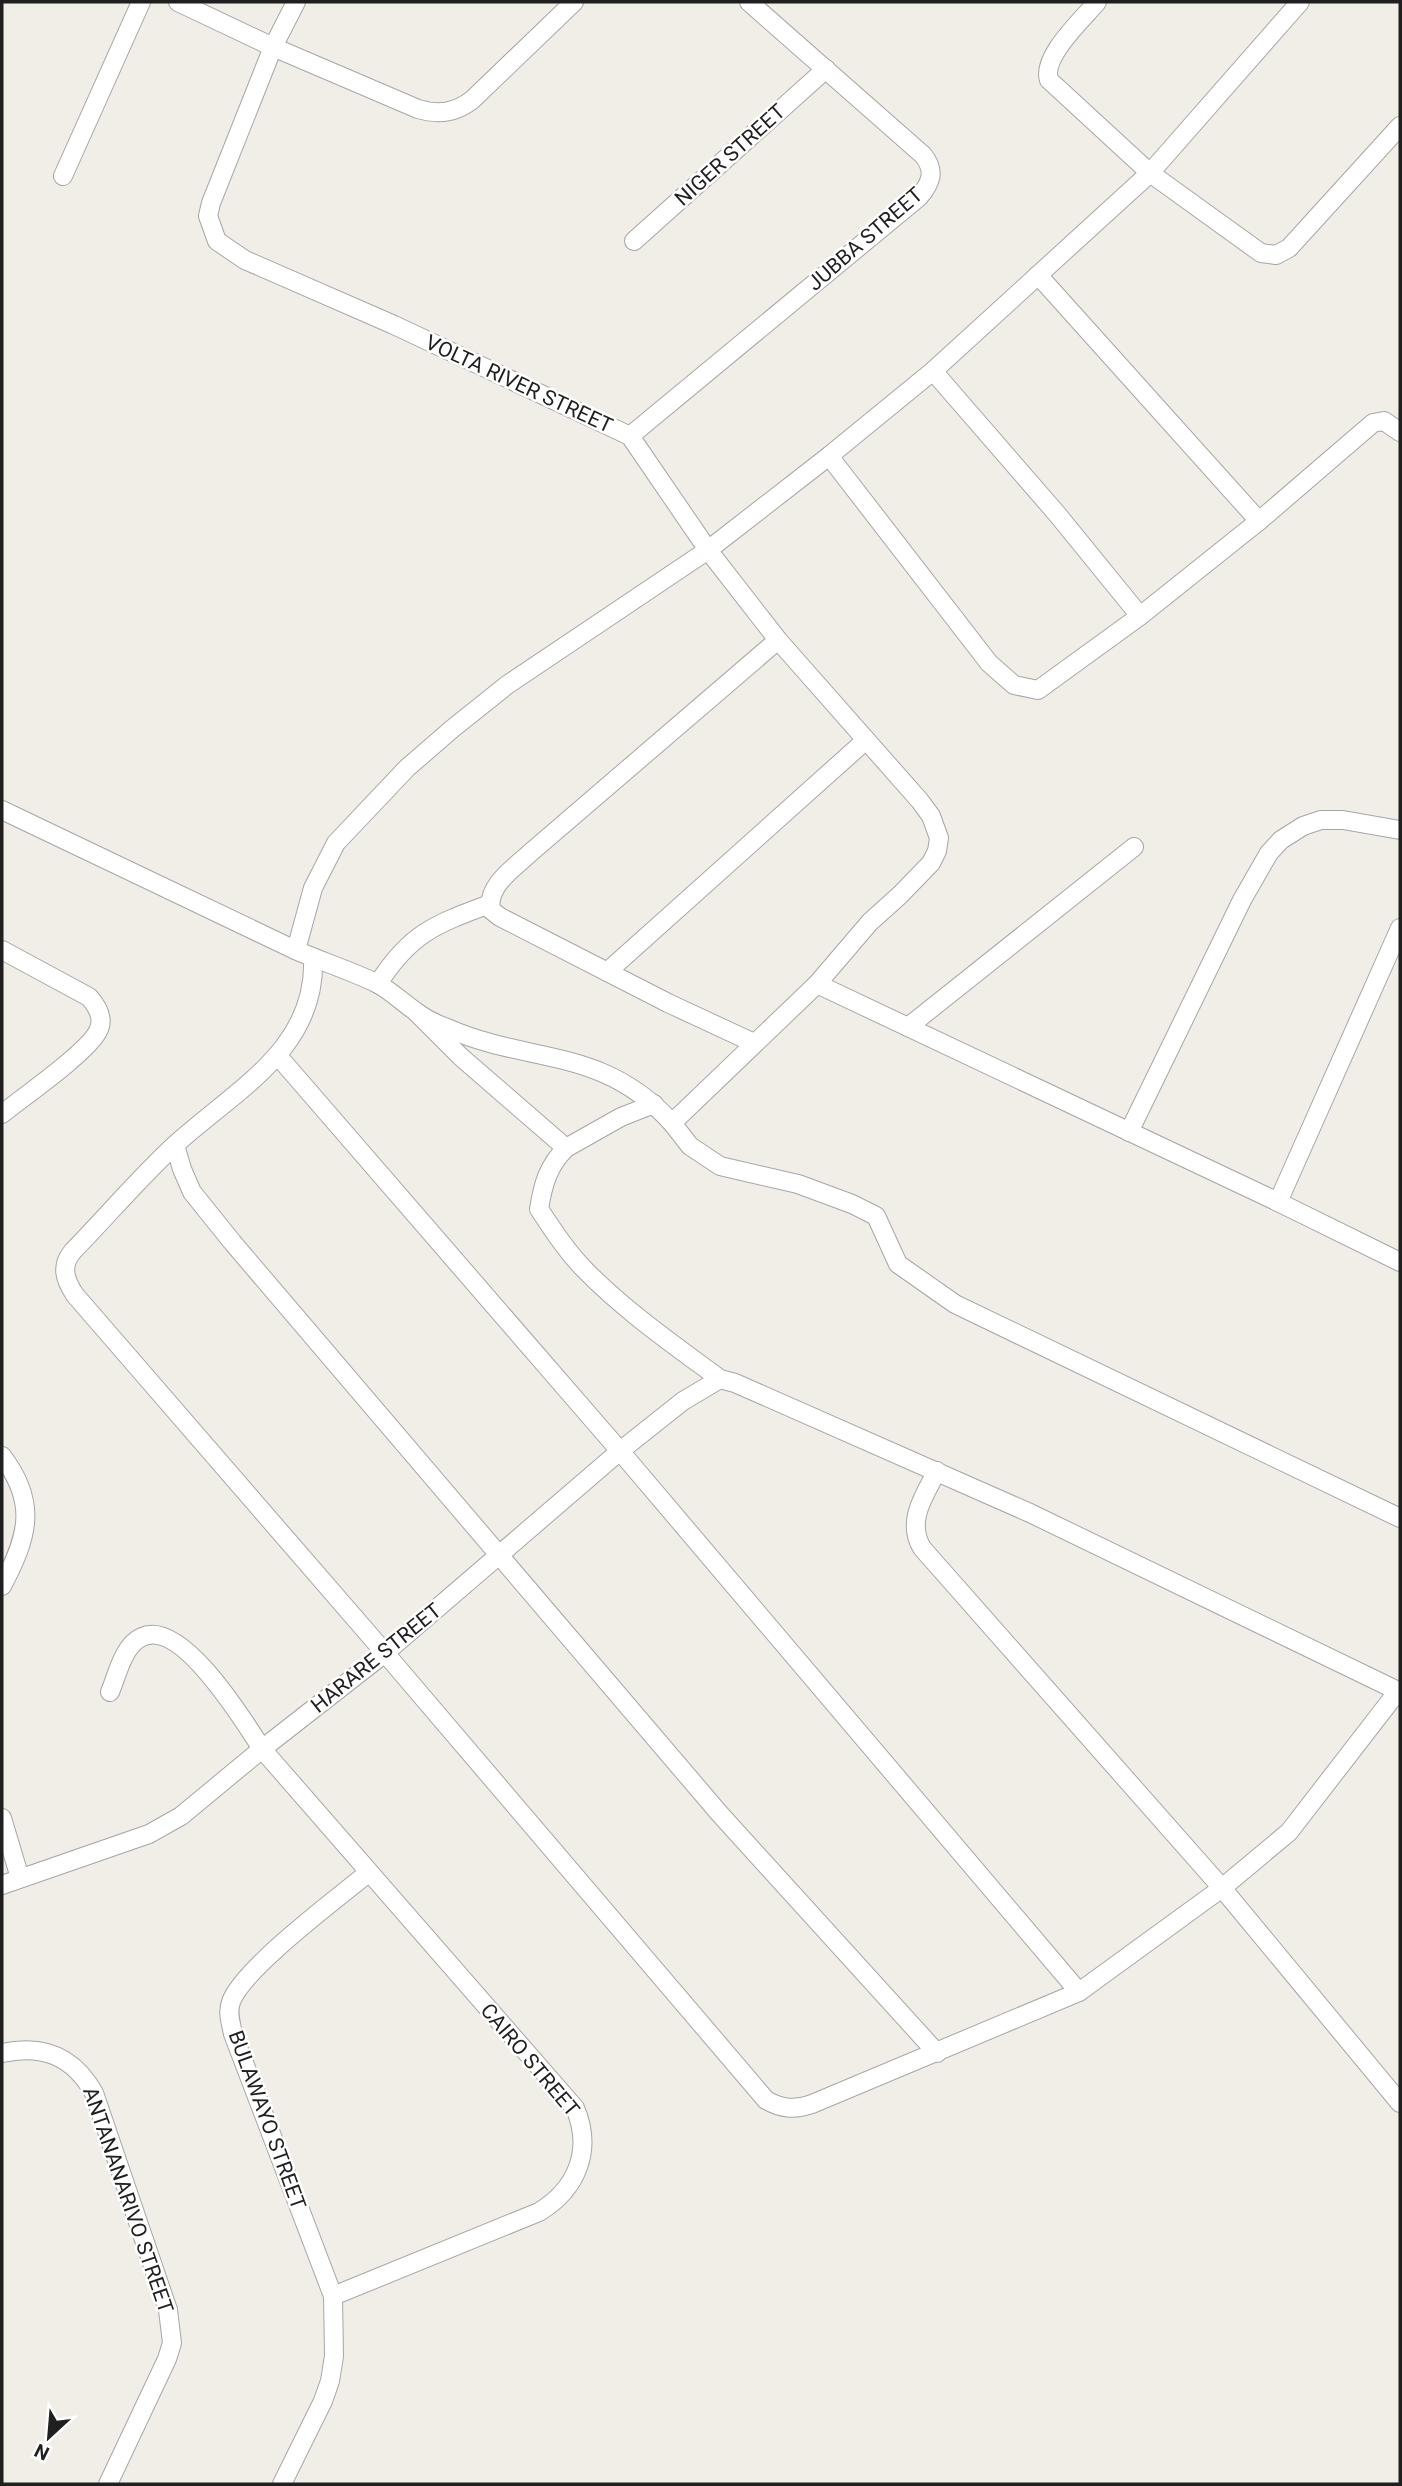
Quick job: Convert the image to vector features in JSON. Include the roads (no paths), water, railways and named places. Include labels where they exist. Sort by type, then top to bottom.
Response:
[{"type":"street","points":[[63,176],[141,2]]},
{"type":"street","points":[[178,2],[418,110],[443,113],[464,106],[472,100],[571,3]]},
{"type":"street","points":[[273,47],[296,2]]},
{"type":"street","name":"JUBBA STREET","points":[[630,436],[919,197],[929,182],[930,165],[923,156],[749,2]]},
{"type":"street","points":[[1097,2],[1049,63],[1047,75],[1052,85],[1150,173],[1256,251],[1276,255],[1295,242],[1400,126]]},
{"type":"street","points":[[296,950],[313,888],[336,843],[407,768],[507,685],[708,550],[933,371],[1150,173],[1300,2]]},
{"type":"street","name":"VOLTA RIVER STREET","points":[[273,47],[211,203],[208,216],[217,241],[245,260],[394,325],[630,436],[708,550],[778,640],[931,816],[939,838],[937,851],[921,874],[870,922],[817,984]]},
{"type":"street","name":"NIGER STREET","points":[[634,241],[826,69]]},
{"type":"street","points":[[1038,275],[1259,521]]},
{"type":"street","points":[[933,371],[1140,616]]},
{"type":"street","points":[[829,456],[989,663],[1014,685],[1031,691],[1044,688],[1140,616],[1259,521],[1373,423],[1384,421],[1400,432]]},
{"type":"street","points":[[754,1043],[500,917],[491,910],[489,904],[492,893],[500,882],[530,852],[778,640]]},
{"type":"street","points":[[607,972],[866,740]]},
{"type":"street","points":[[2,810],[313,958],[378,984],[417,1013],[461,1058],[566,1148]]},
{"type":"street","points":[[1129,1132],[1242,900],[1256,873],[1275,847],[1303,826],[1321,820],[1343,820],[1400,830]]},
{"type":"street","points":[[908,1027],[1134,847]]},
{"type":"street","points":[[378,984],[394,958],[425,932],[447,920],[489,904]]},
{"type":"street","points":[[1278,1202],[1400,928]]},
{"type":"street","points":[[2,950],[89,997],[98,1007],[100,1019],[99,1030],[75,1055],[2,1114]]},
{"type":"street","points":[[313,958],[312,992],[305,1013],[278,1056],[175,1144],[68,1256],[65,1264],[67,1282],[75,1295],[766,2100],[776,2105],[798,2109],[1079,1992],[1222,1888],[1289,1832],[1399,1691],[1030,1513],[735,1383],[720,1379],[643,1321],[585,1270],[555,1234],[539,1209],[543,1184],[553,1161],[566,1148],[621,1117],[654,1104]]},
{"type":"street","points":[[672,1123],[817,984],[1400,1262]]},
{"type":"street","points":[[417,1013],[474,1038],[602,1071],[635,1089],[654,1104],[690,1146],[720,1166],[798,1184],[852,1203],[876,1216],[898,1264],[955,1304],[1400,1518]]},
{"type":"street","points":[[278,1056],[620,1451],[1079,1992]]},
{"type":"street","points":[[175,1144],[192,1192],[209,1213],[719,1812],[937,2053]]},
{"type":"street","name":"HARARE STREET","points":[[2,1885],[158,1829],[181,1816],[385,1653],[620,1451],[683,1401],[720,1379]]},
{"type":"street","points":[[2,1456],[22,1488],[26,1517],[18,1553],[2,1586]]},
{"type":"street","points":[[937,1471],[917,1511],[915,1537],[922,1548],[1222,1888],[1397,2094]]},
{"type":"street","name":"CAIRO STREET","points":[[110,1692],[131,1646],[141,1637],[157,1634],[175,1641],[197,1662],[232,1704],[262,1749],[368,1873],[575,2108],[581,2123],[581,2158],[565,2192],[554,2203],[539,2212],[332,2296]]},
{"type":"street","points":[[2,1818],[20,1878]]},
{"type":"street","name":"BULAWAYO STREET","points":[[282,2484],[323,2401],[330,2381],[334,2356],[332,2296],[233,2034],[229,2017],[230,2004],[245,1979],[296,1932],[368,1873]]},
{"type":"street","name":"ANTANANARIVO STREET","points":[[2,2053],[22,2049],[42,2051],[75,2066],[86,2078],[94,2093],[167,2310],[172,2343],[167,2358],[108,2484]]}]
